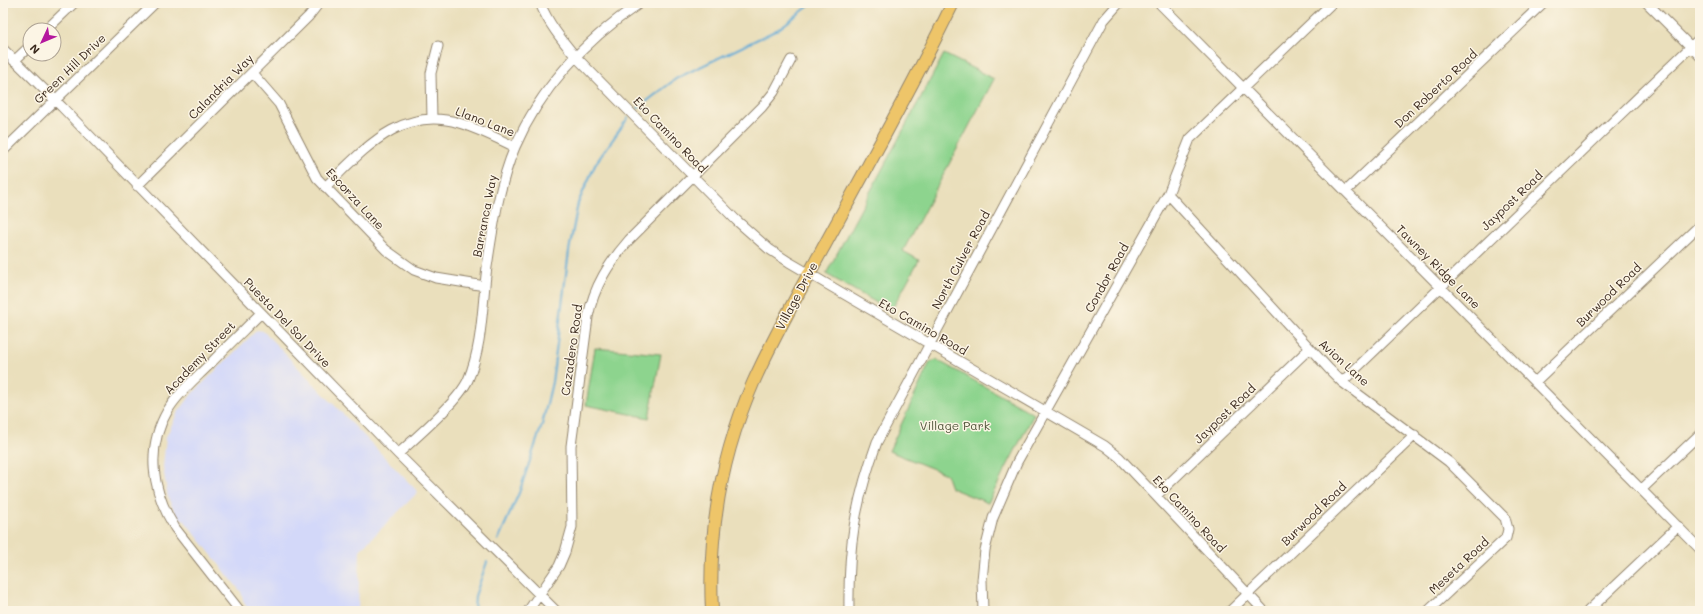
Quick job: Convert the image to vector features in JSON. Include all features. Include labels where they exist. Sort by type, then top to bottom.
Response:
[{"type":"main road","name":"Village Drive","points":[[712,611],[711,573],[714,523],[721,482],[731,444],[753,383],[809,274],[953,3]]},
{"type":"street","points":[[54,22],[74,3]]},
{"type":"street","name":"Green Hill Drive","points":[[3,151],[155,3]]},
{"type":"street","name":"Calandria Way","points":[[137,186],[309,16],[319,3]]},
{"type":"street","name":"Eto Camino Road","points":[[540,3],[556,33],[575,56],[754,237],[774,252],[809,274],[1105,446],[1119,457],[1264,611]]},
{"type":"street","name":"Barranca Way","points":[[398,454],[431,424],[461,391],[468,381],[479,341],[495,217],[506,173],[515,147],[542,100],[575,56],[599,34],[640,3]]},
{"type":"street","name":"North Culver Road","points":[[849,611],[850,546],[863,481],[877,442],[1104,20],[1119,3]]},
{"type":"street","name":"Tawney Ridge Lane","points":[[1159,3],[1700,549]]},
{"type":"street","name":"Don Roberto Road","points":[[1346,191],[1543,3]]},
{"type":"street","points":[[1647,3],[1700,56]]},
{"type":"street","name":"Condor Road","points":[[983,611],[982,580],[993,518],[1017,462],[1168,194],[1190,139],[1328,5]]},
{"type":"street","name":"Jaypost Road","points":[[1342,382],[1440,286],[1700,38]]},
{"type":"street","points":[[432,119],[431,73],[438,46]]},
{"type":"street","name":"Puesta Del Sol Drive","points":[[3,49],[398,454],[556,611]]},
{"type":"street","points":[[14,61],[22,54]]},
{"type":"street","name":"Cazadero Road","points":[[528,611],[540,595],[565,552],[572,527],[571,446],[588,317],[592,298],[605,270],[619,252],[762,107],[774,92],[791,60]]},
{"type":"street","name":"Escorza Lane","points":[[252,73],[279,104],[310,165],[325,187],[386,250],[414,270],[436,278],[485,286]]},
{"type":"street","name":"Llano Lane","points":[[325,187],[385,133],[408,122],[432,119],[458,122],[515,147]]},
{"type":"street","name":"Avion Lane","points":[[1168,194],[1342,382],[1415,435],[1449,462],[1494,506],[1505,518],[1508,529],[1506,538]]},
{"type":"street","name":"Burwood Road","points":[[1535,382],[1700,225]]},
{"type":"street","name":"Academy Street","points":[[240,611],[175,528],[166,514],[157,492],[154,453],[159,429],[168,410],[182,391],[261,313]]},
{"type":"street","name":"Jaypost Road","points":[[1156,496],[1310,348]]},
{"type":"street","points":[[1642,489],[1700,434]]},
{"type":"street","name":"Burwood Road","points":[[1230,611],[1415,435]]},
{"type":"street","points":[[1588,611],[1678,526]]},
{"type":"street","name":"Meseta Road","points":[[1428,611],[1506,538]]},
{"type":"shaded area","points":[[257,330],[263,331],[418,492],[360,550],[358,611],[250,611],[244,603],[241,592],[184,520],[177,516],[168,498],[163,467],[166,437],[177,414],[192,394]]},
{"type":"green space","points":[[944,54],[994,79],[903,251],[919,260],[891,311],[826,274]]},
{"type":"green space","points":[[595,348],[661,354],[649,418],[586,405]]},
{"type":"green space","name":"Village Park","points":[[937,360],[1034,414],[988,503],[951,488],[946,474],[889,451],[930,362]]},
{"type":"waterway","points":[[638,108],[677,78],[777,30],[813,3]]},
{"type":"waterway","points":[[498,540],[519,493],[542,425],[552,382],[569,251],[578,203],[596,163],[628,118]]},
{"type":"waterway","points":[[474,611],[475,596],[487,562]]}]
